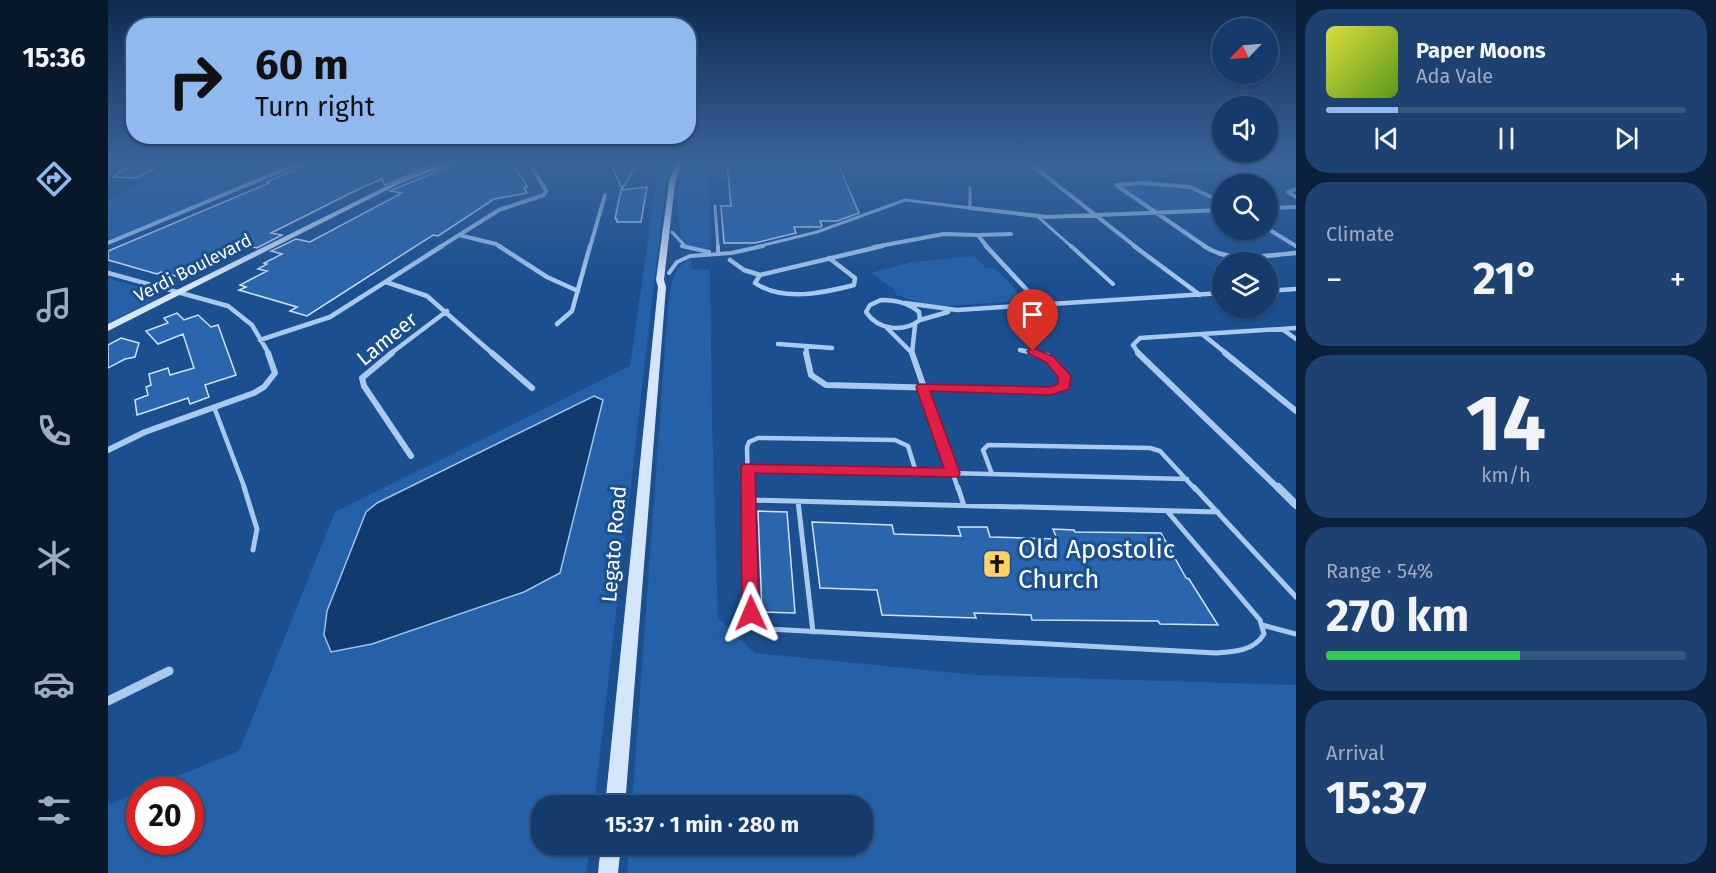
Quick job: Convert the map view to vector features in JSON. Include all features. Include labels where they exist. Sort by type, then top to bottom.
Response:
[{"type":"street","points":[[108,243],[204,203]]},
{"type":"street","name":"Verdi Boulevard","points":[[108,328],[358,203]]},
{"type":"street","points":[[260,340],[330,317],[459,235],[516,203]]},
{"type":"street","points":[[557,324],[572,311],[603,203]]},
{"type":"street","name":"Legato Road","points":[[616,795],[662,287],[660,280],[669,203]]},
{"type":"street","points":[[1077,203],[1200,295]]},
{"type":"street","points":[[1140,203],[1207,249],[1222,255],[1237,257],[1296,253]]},
{"type":"street","points":[[1278,208],[1296,207]]},
{"type":"street","points":[[970,208],[1037,216],[1212,211]]},
{"type":"street","name":"Legato Road","points":[[662,287],[669,273],[672,224],[668,214]]},
{"type":"street","points":[[729,261],[744,270],[760,275],[944,234],[1011,234]]},
{"type":"street","points":[[459,235],[496,244],[547,277],[578,291]]},
{"type":"street","points":[[978,235],[988,249],[1040,304]]},
{"type":"street","points":[[1278,235],[1296,246]]},
{"type":"street","points":[[760,275],[755,283],[769,291],[818,293],[854,285],[855,278],[829,258]]},
{"type":"street","points":[[108,273],[236,309],[247,319],[260,340],[273,366],[274,373],[271,380],[254,393],[145,432],[108,450]]},
{"type":"street","name":"Lameer","points":[[386,282],[423,293],[447,311],[532,388]]},
{"type":"street","points":[[1278,290],[1296,289]]},
{"type":"street","points":[[886,327],[905,328],[915,325],[920,320],[957,310],[1212,294]]},
{"type":"street","points":[[912,353],[886,327],[868,316],[867,308],[881,300],[957,310]]},
{"type":"street","points":[[905,303],[916,309],[921,316],[920,320]]},
{"type":"street","name":"Lameer","points":[[411,456],[364,386],[363,378],[371,368],[447,311]]},
{"type":"street","points":[[915,325],[912,353],[935,419]]},
{"type":"street","points":[[1296,328],[1140,338],[1133,345],[1134,349],[1296,505]]},
{"type":"street","points":[[1281,329],[1296,339]]},
{"type":"street","points":[[1201,334],[1296,411]]},
{"type":"street","points":[[778,345],[832,348]]},
{"type":"street","points":[[806,347],[808,374],[819,383],[1051,391],[1064,386],[1065,376],[1047,356],[1020,350]]},
{"type":"street","points":[[108,701],[169,671]]},
{"type":"street","points":[[609,873],[610,855]]},
{"type":"lane","points":[[669,273],[683,259],[737,252],[817,232],[897,203]]},
{"type":"lane","points":[[927,203],[970,208],[970,203]]},
{"type":"lane","points":[[715,206],[718,253]]},
{"type":"lane","points":[[1037,216],[1113,284]]},
{"type":"lane","points":[[672,232],[683,247],[718,253]]},
{"type":"lane","points":[[214,407],[251,506],[257,529],[253,550]]},
{"type":"lane","points":[[935,419],[964,506]]},
{"type":"lane","points":[[916,472],[908,446],[899,441],[754,438],[747,444],[752,619],[762,628],[768,629],[1216,653],[1232,652],[1257,643],[1264,634],[1262,625],[1167,511]]},
{"type":"lane","points":[[992,474],[983,450],[988,445],[1150,448],[1164,454],[1296,597]]},
{"type":"lane","points":[[748,468],[1187,478]]},
{"type":"lane","points":[[748,500],[1218,512]]},
{"type":"lane","points":[[798,501],[813,632]]},
{"type":"lane","points":[[1262,625],[1296,634]]},
{"type":"shaded area","points":[[108,203],[198,203],[108,240]]},
{"type":"shaded area","points":[[653,203],[663,203],[595,795],[531,795],[531,855],[589,855],[586,873],[108,873],[108,805],[126,797],[126,855],[204,855],[204,777],[174,777],[239,751],[335,512],[630,366]]},
{"type":"shaded area","points":[[678,203],[709,203],[710,247],[694,248],[681,241]]},
{"type":"shaded area","points":[[1146,203],[1212,203],[1212,208],[1159,211]]},
{"type":"shaded area","points":[[974,256],[986,268],[994,268],[1002,275],[1014,288],[1021,301],[945,306],[926,304],[896,295],[895,290],[871,273],[912,262]]},
{"type":"shaded area","points":[[691,260],[692,269],[710,270],[718,618],[755,653],[977,675],[1296,685],[1296,873],[627,873],[628,855],[873,855],[873,795],[633,795],[667,319],[674,276],[683,263]]},
{"type":"shaded area","points":[[108,278],[154,291],[157,296],[154,300],[108,323]]},
{"type":"shaded area","points":[[594,396],[603,400],[560,573],[524,592],[372,644],[331,652],[324,635],[327,611],[366,512],[377,503]]},
{"type":"building","points":[[222,203],[332,203],[271,233],[282,235],[257,248],[241,243],[179,277],[161,272],[157,274],[108,260],[108,251]]},
{"type":"building","points":[[384,203],[488,203],[438,236],[433,235],[307,316],[290,311],[297,307],[239,290],[246,287],[240,285],[267,271],[258,269],[267,264],[264,263],[282,254],[271,251],[296,239],[310,242]]},
{"type":"building","points":[[618,203],[644,203],[641,222],[617,222],[615,219]]},
{"type":"building","points":[[731,203],[855,203],[859,213],[837,221],[820,221],[822,226],[820,227],[794,227],[796,233],[755,243],[724,243],[721,206],[731,206]]},
{"type":"building","points":[[177,313],[184,320],[198,315],[211,327],[218,325],[236,375],[205,385],[209,397],[190,404],[188,398],[137,415],[135,400],[148,395],[146,387],[151,385],[149,374],[168,368],[170,375],[194,368],[183,334],[158,344],[146,331],[168,323],[164,318]]},
{"type":"building","points":[[121,338],[139,343],[135,357],[125,359],[108,368],[108,345]]},
{"type":"building","points":[[758,511],[787,512],[795,613],[762,612]]},
{"type":"building","name":"Old Apostolic Church","points":[[812,522],[892,525],[894,534],[961,536],[958,527],[987,527],[990,537],[1057,539],[1053,529],[1074,530],[1075,532],[1161,533],[1186,578],[1189,579],[1218,625],[1160,624],[1158,621],[1032,620],[1031,615],[974,613],[976,618],[882,615],[877,590],[820,588]]},
{"type":"place","name":"Old Apostolic Church","points":[[997,564]]},
{"type":"route","points":[[751,613],[748,468],[953,473],[922,387],[1051,391],[1064,386],[1065,376],[1050,359],[1033,351]]}]
